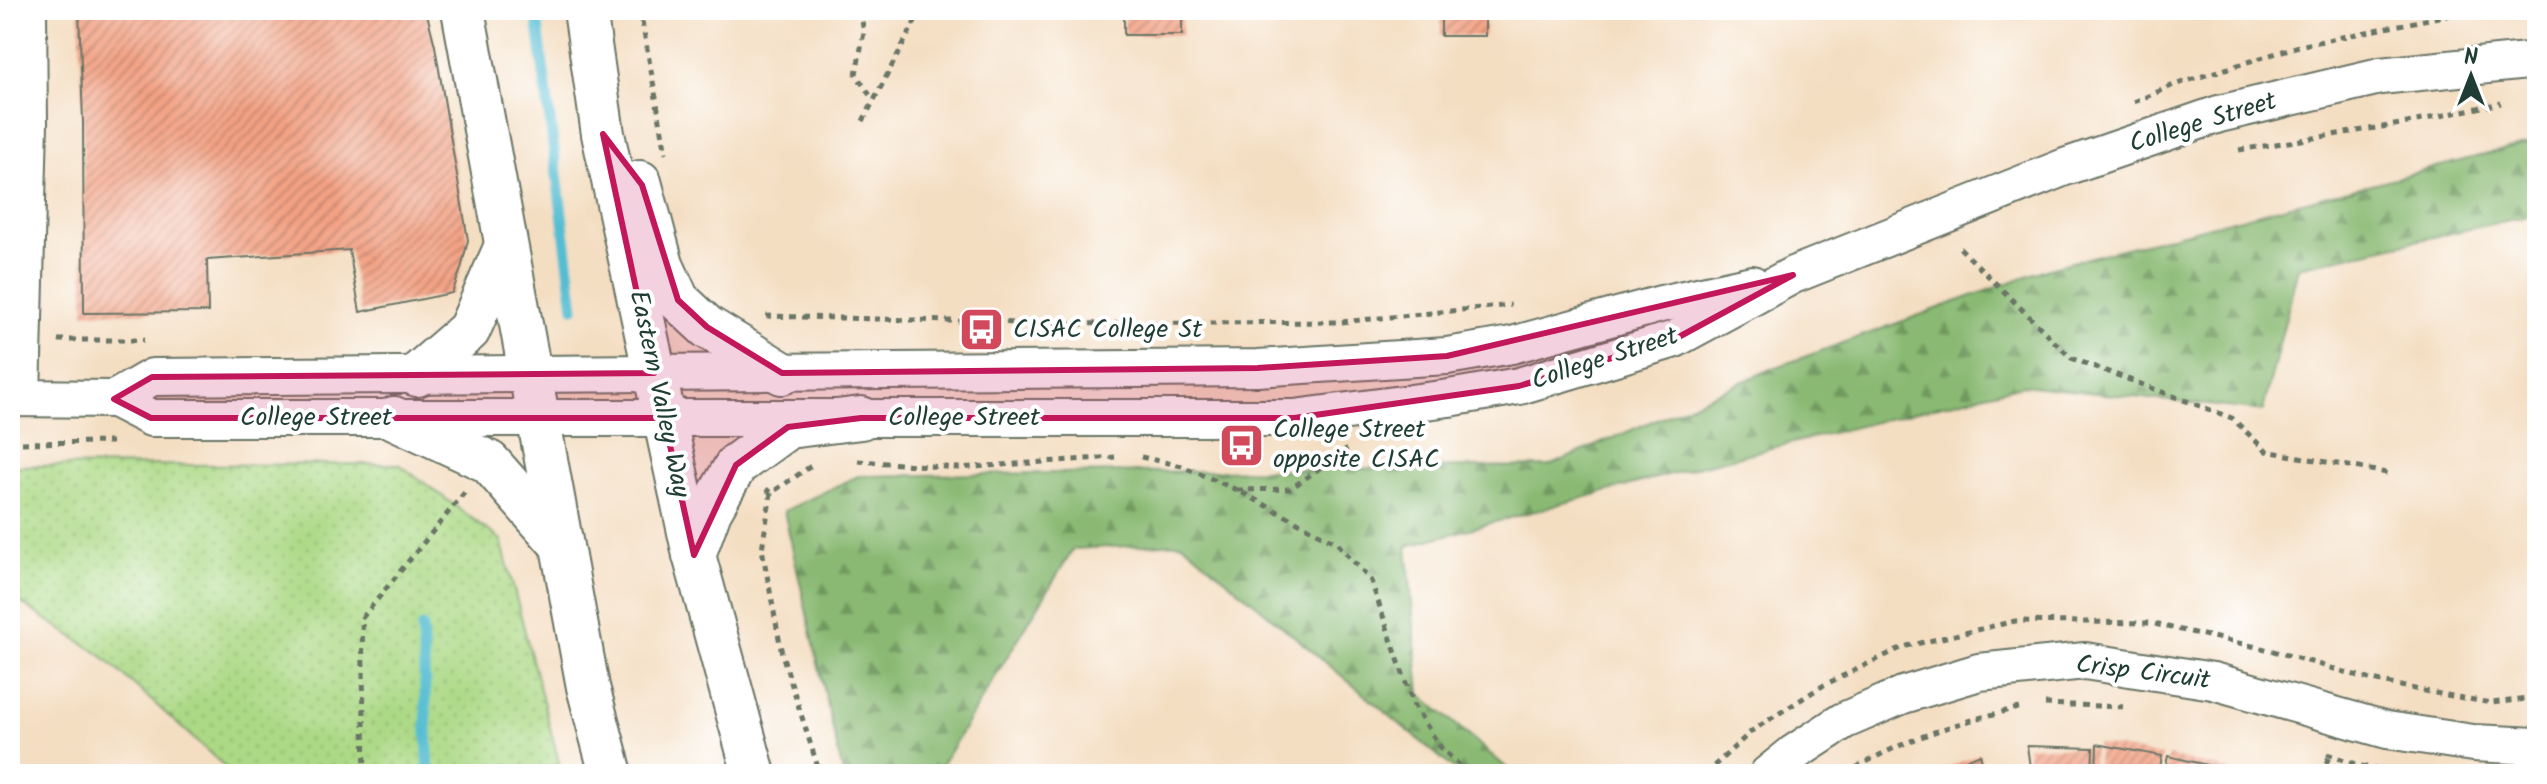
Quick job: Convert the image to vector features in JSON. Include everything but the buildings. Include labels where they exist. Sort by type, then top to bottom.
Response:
[{"type":"main road","points":[[463,10],[588,687],[611,774]]},
{"type":"main road","name":"Eastern Valley Way","points":[[585,10],[603,134],[694,555],[754,774]]},
{"type":"main road","points":[[603,134],[642,185],[662,265],[678,300],[707,327],[782,373]]},
{"type":"main road","points":[[417,375],[469,330],[505,248]]},
{"type":"main road","points":[[394,418],[489,462],[561,544]]},
{"type":"main road","points":[[694,555],[710,511],[736,465],[788,427],[861,418]]},
{"type":"street","points":[[18,398],[32,138],[31,10]]},
{"type":"street","name":"College Street","points":[[18,398],[114,399],[151,418],[1294,418],[1449,398],[1519,386],[1675,339],[1793,275],[2065,167],[2219,114],[2380,76],[2537,60]]},
{"type":"street","name":"College Street","points":[[114,399],[152,377],[1258,368],[1447,356],[1512,345],[1661,304],[1793,275]]},
{"type":"street","name":"Crisp Circuit","points":[[1768,774],[1843,721],[1903,695],[1979,672],[2085,661],[2213,681],[2387,730],[2473,743],[2537,746]]},
{"type":"path","points":[[640,10],[669,167]]},
{"type":"path","points":[[860,10],[864,32],[856,74],[873,100]]},
{"type":"path","points":[[863,121],[919,14],[916,10]]},
{"type":"path","points":[[2131,103],[2174,85],[2299,46],[2472,10]]},
{"type":"path","points":[[2230,151],[2407,123],[2512,101]]},
{"type":"path","points":[[1947,252],[1970,242]]},
{"type":"path","points":[[1959,248],[2071,358],[2232,418],[2266,451],[2387,473]]},
{"type":"path","points":[[751,315],[1061,324],[1341,322],[1516,304]]},
{"type":"path","points":[[1237,490],[1290,489],[1345,449],[1359,447]]},
{"type":"path","points":[[1138,456],[1182,466],[1237,490],[1337,543],[1371,581],[1414,706],[1441,748],[1469,774]]},
{"type":"path","points":[[853,460],[959,468],[1123,457]]},
{"type":"path","points":[[820,774],[782,654],[762,549],[771,493],[823,458]]},
{"type":"path","points":[[365,774],[362,618],[489,462]]},
{"type":"path","points":[[736,465],[771,493]]},
{"type":"path","points":[[1846,774],[1873,757],[1963,720],[2037,704],[2133,707]]},
{"type":"path","points":[[2315,750],[2398,774]]},
{"type":"highlighted area","points":[[603,134],[642,185],[678,300],[707,327],[782,373],[1258,368],[1447,356],[1793,275],[1675,339],[1519,386],[1294,418],[861,418],[788,427],[736,465],[694,555],[664,418],[151,418],[114,399],[152,377],[654,373]]},
{"type":"green space","points":[[2537,141],[2537,214],[2298,267],[2263,411],[2022,385],[1700,466],[1407,546],[1420,694],[1514,774],[1460,774],[1182,543],[1073,549],[942,764],[945,774],[843,774],[784,511],[858,476],[1549,466],[1774,368],[2049,268]]},
{"type":"green space","points":[[399,464],[501,540],[562,774],[233,774],[101,655],[10,596],[10,466]]},
{"type":"waterway","points":[[536,10],[574,308]]},
{"type":"waterway","points":[[422,627],[429,774]]},
{"type":"place","name":"CISAC College St","points":[[982,330]]},
{"type":"place","name":"College Street opposite CISAC","points":[[1242,445]]}]
